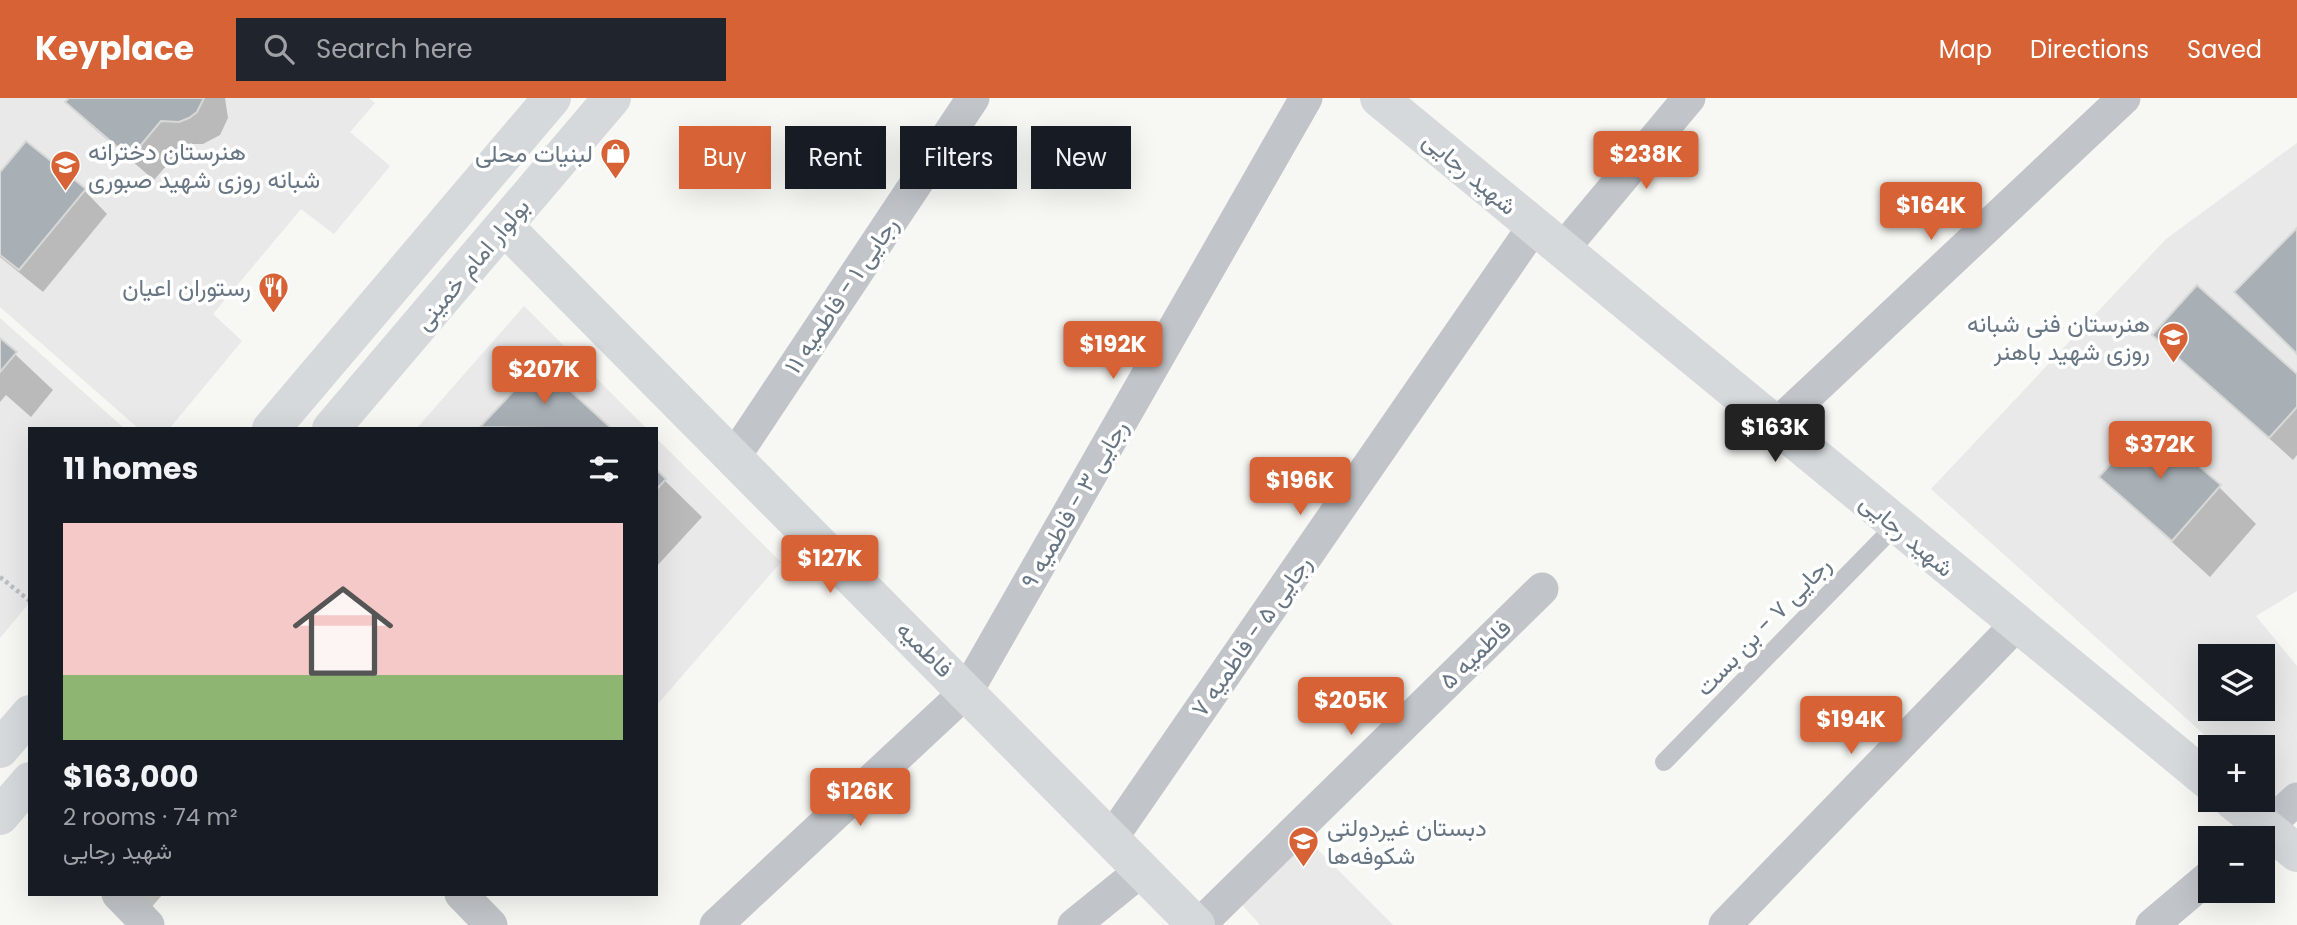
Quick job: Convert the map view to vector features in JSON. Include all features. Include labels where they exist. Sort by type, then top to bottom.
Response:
[{"type":"main road","name":"بولوار امام خمینی","points":[[273,427],[552,98]]},
{"type":"main road","name":"بولوار امام خمینی","points":[[333,427],[612,98]]},
{"type":"main road","name":"شهید رجایی","points":[[1380,98],[2016,625],[2198,772]]},
{"type":"main road","name":"فاطمیه","points":[[504,226],[1197,925]]},
{"type":"main road","points":[[0,749],[28,716]]},
{"type":"main road","points":[[2243,812],[2255,826]]},
{"type":"main road","points":[[2275,841],[2297,853]]},
{"type":"street","name":"رجایی ۱ - فاطمیه ۱۱","points":[[734,457],[973,98]]},
{"type":"street","name":"رجایی ۳ - فاطمیه ۹","points":[[716,925],[967,691],[1306,98]]},
{"type":"street","name":"رجایی ۵ - فاطمیه ۷","points":[[1111,839],[1548,238],[1689,98]]},
{"type":"street","points":[[1775,426],[2124,98]]},
{"type":"street","name":"فاطمیه ۵","points":[[1197,925],[1542,589]]},
{"type":"street","points":[[1725,925],[2016,625]]},
{"type":"street","points":[[2268,826],[2297,799]]},
{"type":"street","points":[[1074,925],[1142,870]]},
{"type":"street","points":[[2152,925],[2198,886]]},
{"type":"street","points":[[120,896],[148,925]]},
{"type":"street","points":[[463,896],[491,925]]},
{"type":"lane","name":"رجایی ۷ - بن بست","points":[[1664,762],[1896,525]]},
{"type":"path","points":[[0,577],[28,599]]},
{"type":"shaded area","points":[[0,98],[369,98],[375,103],[350,132],[390,166],[334,234],[301,209],[213,314],[242,341],[171,427],[137,427],[0,307]]},
{"type":"shaded area","name":"هنرستان فنی شبانه‌ روزی شهید باهنر","points":[[2297,143],[2297,591],[2256,616],[2297,666],[2297,790],[2281,804],[2275,799],[2275,735],[2205,735],[1931,489],[2166,239]]},
{"type":"shaded area","points":[[524,306],[645,427],[418,427]]},
{"type":"shaded area","points":[[0,318],[123,427],[28,427],[28,604],[0,638]]},
{"type":"shaded area","points":[[658,440],[781,562],[658,704]]},
{"type":"shaded area","name":"دبستان غیردولتی شکوفه‌ها","points":[[1304,836],[1393,925],[1260,925],[1238,900]]},
{"type":"building","points":[[69,98],[204,98],[197,112],[189,118],[179,122],[161,121],[130,158],[65,102]]},
{"type":"building","points":[[26,141],[86,189],[19,270],[0,255],[0,172]]},
{"type":"building","points":[[2297,228],[2297,354],[2234,292]]},
{"type":"building","points":[[2197,285],[2297,374],[2297,407],[2269,438],[2152,335]]},
{"type":"building","points":[[0,338],[17,352],[0,372]]},
{"type":"building","points":[[540,363],[610,427],[480,427]]},
{"type":"building","points":[[2147,422],[2221,485],[2172,541],[2099,477]]},
{"type":"building","points":[[658,471],[666,479],[658,488]]},
{"type":"place","name":"لبنیات محلی","points":[[616,180]]},
{"type":"place","name":"هنرستان دخترانه شبانه روزی شهید صبوری","points":[[65,192]]},
{"type":"place","name":"رستوران اعیان","points":[[274,314]]},
{"type":"place","name":"هنرستان فنی شبانه‌ روزی شهید باهنر","points":[[2173,364]]},
{"type":"place","name":"دبستان غیردولتی شکوفه‌ها","points":[[1304,868]]}]
